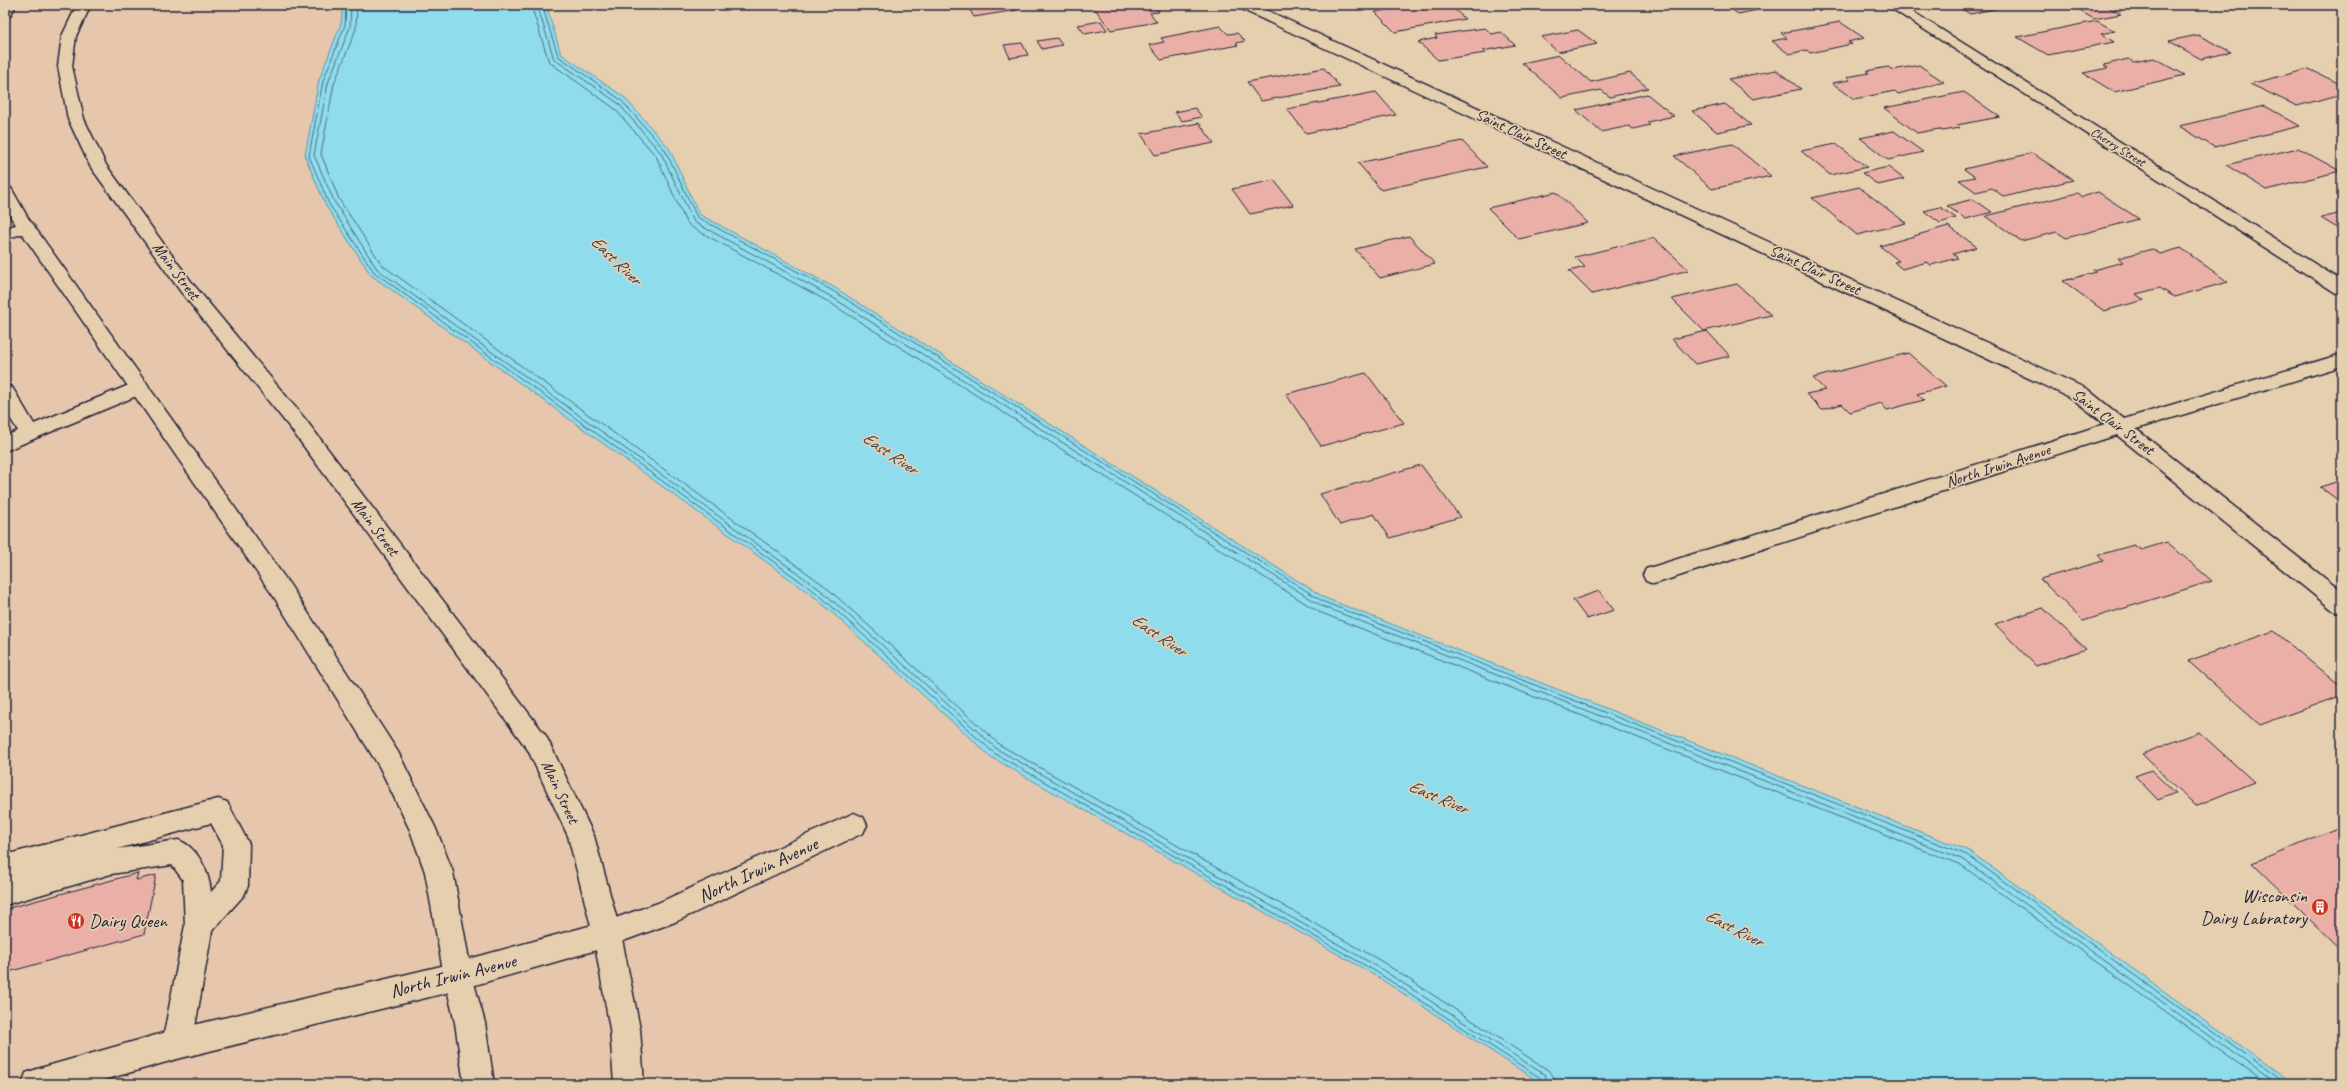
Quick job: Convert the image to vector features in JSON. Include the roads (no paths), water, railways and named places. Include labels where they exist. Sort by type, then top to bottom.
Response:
[{"type":"street","points":[[5,14],[9,5]]},
{"type":"street","name":"Main Street","points":[[84,5],[69,36],[65,66],[76,119],[98,166],[187,288],[298,424],[537,743],[581,836],[607,934],[625,1029],[629,1084]]},
{"type":"street","name":"Saint Clair Street","points":[[1244,5],[2080,394],[2122,426],[2342,605]]},
{"type":"street","name":"Cherry Street","points":[[1893,5],[2342,289]]},
{"type":"street","points":[[5,192],[15,230],[139,387],[282,591],[389,760],[423,829],[439,872],[458,976],[470,1024],[479,1084]]},
{"type":"street","name":"North Irwin Avenue","points":[[1654,575],[2122,426],[2342,360]]},
{"type":"street","points":[[5,444],[139,387]]},
{"type":"street","points":[[5,392],[30,433]]},
{"type":"street","points":[[5,867],[218,810],[236,844],[234,886],[199,925]]},
{"type":"street","name":"North Irwin Avenue","points":[[37,1084],[177,1044],[458,976],[607,934],[664,913],[854,825]]},
{"type":"street","points":[[5,892],[111,862],[178,852],[196,876],[199,925],[177,1044]]},
{"type":"water","name":"East River","points":[[343,5],[546,5],[561,54],[624,97],[669,148],[699,214],[835,288],[1325,598],[1969,851],[2293,1084],[1542,1084],[1373,974],[991,757],[816,598],[371,275],[326,206],[305,156],[319,80],[341,24]]},
{"type":"place","name":"Wisconsin Dairy Labratory","points":[[2320,907]]},
{"type":"place","name":"Dairy Queen","points":[[76,921]]}]
